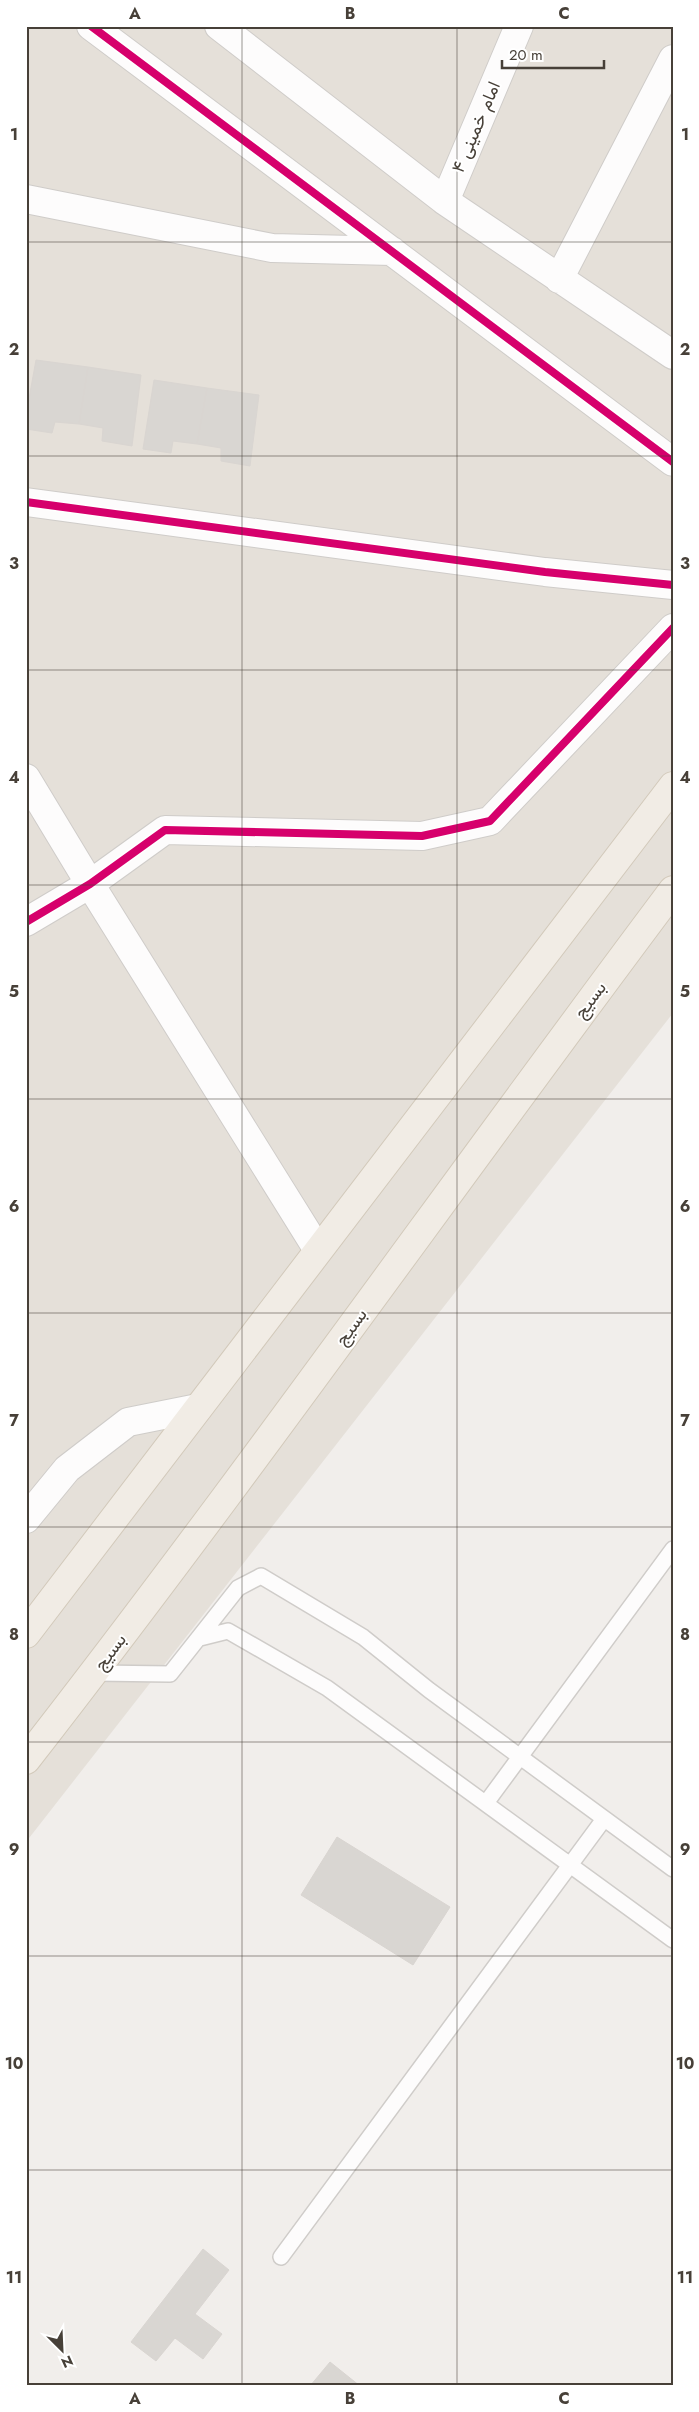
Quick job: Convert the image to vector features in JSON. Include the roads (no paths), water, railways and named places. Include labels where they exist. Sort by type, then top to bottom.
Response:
[{"type":"main road","points":[[26,1634],[673,786]]},
{"type":"main road","name":"بسیج","points":[[26,1760],[274,1434],[522,1090],[673,890]]},
{"type":"street","points":[[91,26],[673,462]]},
{"type":"street","points":[[219,26],[445,201],[673,355]]},
{"type":"street","name":"امام خمینی ۴","points":[[445,201],[519,26]]},
{"type":"street","points":[[559,279],[673,59]]},
{"type":"street","points":[[26,199],[272,248],[392,251]]},
{"type":"street","points":[[26,502],[535,571],[673,586]]},
{"type":"street","points":[[26,922],[90,884],[165,830],[422,836],[490,821],[673,628]]},
{"type":"street","points":[[26,778],[318,1250]]},
{"type":"street","points":[[26,1520],[67,1469],[128,1422],[198,1408]]},
{"type":"lane","points":[[486,1804],[673,1549]]},
{"type":"lane","points":[[94,1673],[170,1674],[238,1588],[261,1576],[363,1637],[429,1690],[673,1869]]},
{"type":"lane","points":[[200,1638],[228,1631],[319,1683],[673,1940]]},
{"type":"lane","points":[[281,2257],[604,1819]]}]
